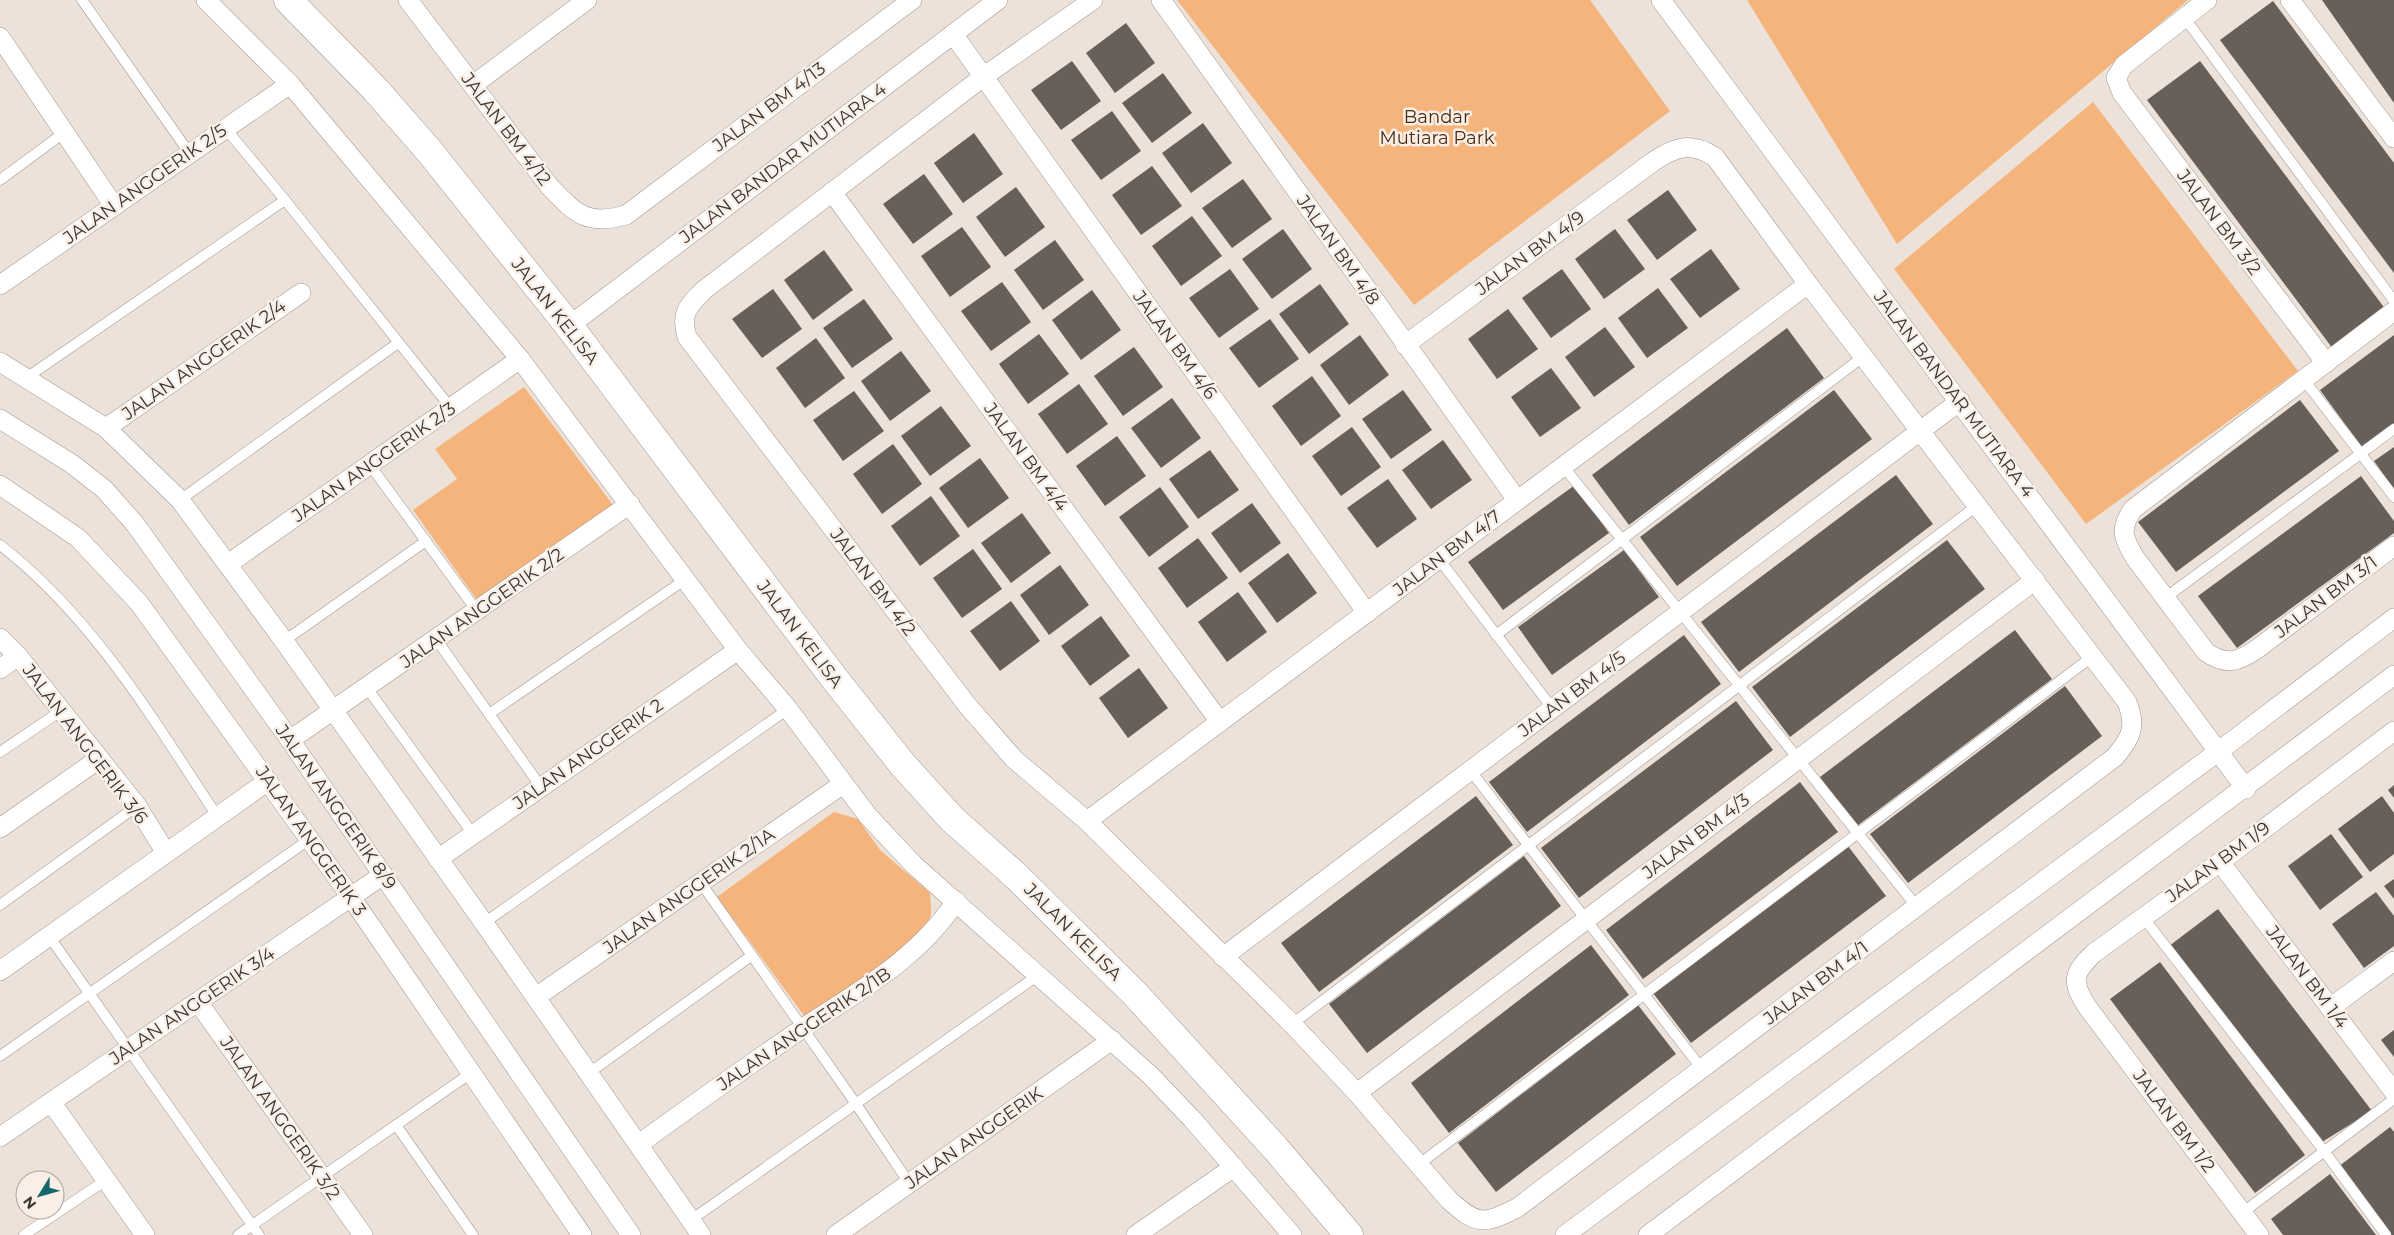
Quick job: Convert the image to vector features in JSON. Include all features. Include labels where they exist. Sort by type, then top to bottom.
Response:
[{"type":"main road","name":"JALAN KELISA","points":[[288,0],[326,36],[394,110],[569,326],[834,678],[903,765],[952,819],[1015,875],[1136,994],[1276,1149],[1349,1235]]},
{"type":"street","points":[[206,0],[290,84],[520,359],[738,650],[788,709],[843,784],[891,842],[1037,976],[1112,1040],[1150,1076],[1234,1167],[1292,1235]]},
{"type":"street","name":"JALAN BM 4/12","points":[[408,0],[550,187],[568,206],[592,220],[606,221],[626,215]]},
{"type":"street","points":[[473,85],[587,0]]},
{"type":"street","name":"JALAN BM 4/13","points":[[626,215],[912,0]]},
{"type":"street","name":"JALAN BANDAR MUTIARA 4","points":[[569,326],[998,0]]},
{"type":"street","points":[[832,192],[983,77],[1093,0]]},
{"type":"street","name":"JALAN BM 4/8","points":[[1160,0],[1518,500]]},
{"type":"street","name":"JALAN BANDAR MUTIARA 4","points":[[1661,0],[2246,789]]},
{"type":"street","points":[[2184,17],[2208,0]]},
{"type":"street","points":[[2290,0],[2394,138]]},
{"type":"street","name":"JALAN BM 3/2","points":[[2184,17],[2124,64],[2116,78],[2122,94],[2326,363]]},
{"type":"street","name":"JALAN BM 4/6","points":[[952,34],[1367,613]]},
{"type":"street","points":[[0,37],[114,206]]},
{"type":"street","name":"JALAN ANGGERIK 2/5","points":[[0,285],[290,84]]},
{"type":"street","name":"JALAN BM 4/9","points":[[1405,344],[1654,161],[1673,149],[1688,147],[1704,150],[1715,157],[1808,284],[1921,430]]},
{"type":"street","name":"JALAN BM 4/2","points":[[832,192],[704,290],[688,306],[683,322],[688,336],[967,705],[1014,759],[1087,822],[1292,1024]]},
{"type":"street","name":"JALAN BM 4/4","points":[[832,192],[1220,722]]},
{"type":"street","name":"JALAN BM 4/7","points":[[1087,822],[1808,284]]},
{"type":"street","name":"JALAN ANGGERIK 2/4","points":[[106,428],[301,293]]},
{"type":"street","points":[[2304,380],[2394,311]]},
{"type":"street","name":"JALAN ANGGERIK 2/3","points":[[228,564],[520,359]]},
{"type":"street","points":[[0,362],[106,428],[180,500],[284,641],[696,1227]]},
{"type":"street","name":"JALAN BM 3/1","points":[[2304,380],[2133,509],[2124,522],[2123,531],[2128,546],[2206,652],[2216,659],[2229,662],[2244,658],[2257,649],[2394,546]]},
{"type":"street","name":"JALAN BM 4/5","points":[[1223,957],[1960,401]]},
{"type":"street","name":"JALAN ANGGERIK 8/9","points":[[0,419],[72,464],[104,489],[135,524],[290,740],[631,1235]]},
{"type":"street","name":"JALAN BM 4/1","points":[[1292,1024],[1357,1093],[1448,1200],[1466,1215],[1477,1220],[1493,1220],[1517,1208],[2115,757],[2130,738],[2132,722],[2127,702],[1921,430]]},
{"type":"street","name":"JALAN ANGGERIK 3","points":[[0,486],[78,538],[114,574],[156,625],[351,897],[582,1235]]},
{"type":"street","name":"JALAN ANGGERIK 2/2","points":[[290,740],[630,504]]},
{"type":"street","name":"JALAN BM 4/3","points":[[1357,1093],[2035,580]]},
{"type":"street","points":[[1565,1235],[2219,751],[2394,618]]},
{"type":"street","name":"JALAN ANGGERIK 3/6","points":[[0,638],[18,656],[137,806],[166,853]]},
{"type":"street","name":"JALAN ANGGERIK 2","points":[[438,859],[738,650]]},
{"type":"street","points":[[0,668],[18,656]]},
{"type":"street","points":[[1648,1235],[2246,789],[2394,675]]},
{"type":"street","name":"JALAN BM 1/9","points":[[2088,1008],[2078,991],[2075,979],[2079,967],[2094,953],[2220,862],[2394,731]]},
{"type":"street","points":[[0,828],[98,759]]},
{"type":"street","points":[[0,971],[268,781]]},
{"type":"street","name":"JALAN ANGGERIK 2/1A","points":[[536,997],[843,784]]},
{"type":"street","name":"JALAN BM 1/4","points":[[2220,862],[2394,1092]]},
{"type":"street","name":"JALAN ANGGERIK 3/4","points":[[0,1137],[383,875]]},
{"type":"street","name":"JALAN ANGGERIK 2/1B","points":[[639,1144],[803,1028],[889,971],[922,944],[942,922],[956,901]]},
{"type":"street","points":[[2330,1008],[2394,961]]},
{"type":"street","name":"JALAN ANGGERIK 3/2","points":[[198,1002],[362,1235]]},
{"type":"street","name":"JALAN BM 1/2","points":[[2088,1008],[2259,1235]]},
{"type":"street","name":"JALAN ANGGERIK","points":[[836,1235],[1112,1040]]},
{"type":"street","points":[[51,1102],[145,1235]]},
{"type":"street","points":[[1136,1235],[1234,1167]]},
{"type":"lane","points":[[82,0],[190,154]]},
{"type":"lane","points":[[2184,17],[2394,301]]},
{"type":"lane","points":[[226,129],[451,408]]},
{"type":"lane","points":[[0,180],[65,132]]},
{"type":"lane","points":[[26,378],[285,200]]},
{"type":"lane","points":[[180,500],[398,343]]},
{"type":"lane","points":[[1496,634],[1864,356]]},
{"type":"lane","points":[[2304,380],[2394,497]]},
{"type":"lane","points":[[2165,598],[2394,429]]},
{"type":"lane","points":[[370,465],[477,612]]},
{"type":"lane","points":[[1563,466],[1917,907]]},
{"type":"lane","points":[[1292,1024],[1740,687],[1978,505]]},
{"type":"lane","points":[[284,641],[426,542]]},
{"type":"lane","points":[[0,545],[67,605],[122,672],[217,816]]},
{"type":"lane","points":[[1439,559],[1552,708]]},
{"type":"lane","points":[[489,714],[686,579]]},
{"type":"lane","points":[[436,639],[541,787]]},
{"type":"lane","points":[[1418,1165],[1857,832],[2093,656]]},
{"type":"lane","points":[[367,688],[473,834]]},
{"type":"lane","points":[[484,923],[788,709]]},
{"type":"lane","points":[[0,752],[62,710]]},
{"type":"lane","points":[[1470,770],[1702,1069]]},
{"type":"lane","points":[[0,906],[137,806]]},
{"type":"lane","points":[[0,1056],[310,839]]},
{"type":"lane","points":[[701,883],[909,1183]]},
{"type":"lane","points":[[2143,916],[2386,1235]]},
{"type":"lane","points":[[49,936],[259,1235]]},
{"type":"lane","points":[[589,1073],[751,956]]},
{"type":"lane","points":[[696,1227],[856,1104],[1037,976]]},
{"type":"lane","points":[[238,1235],[471,1073]]},
{"type":"lane","points":[[2242,1213],[2394,1100]]},
{"type":"lane","points":[[396,1125],[473,1235]]},
{"type":"lane","points":[[24,1235],[106,1180]]},
{"type":"green space","name":"Bandar Mutiara Park","points":[[1177,0],[1590,0],[1670,111],[1414,305]]},
{"type":"green space","points":[[1747,0],[2188,0],[1897,244]]},
{"type":"green space","points":[[2093,102],[2298,371],[2086,524],[1894,269]]},
{"type":"green space","points":[[524,387],[613,505],[477,600],[413,510],[457,479],[435,449]]},
{"type":"green space","points":[[834,812],[858,819],[880,850],[930,893],[931,914],[921,932],[892,959],[805,1017],[717,897]]},
{"type":"building","points":[[2322,0],[2394,0],[2394,103]]},
{"type":"building","points":[[2273,1],[2394,163],[2394,273],[2220,40]]},
{"type":"building","points":[[1126,23],[1155,63],[1115,93],[1086,53]]},
{"type":"building","points":[[1072,61],[1101,101],[1061,130],[1031,90]]},
{"type":"building","points":[[2200,61],[2389,314],[2336,353],[2147,100]]},
{"type":"building","points":[[1163,73],[1192,113],[1152,143],[1122,103]]},
{"type":"building","points":[[1112,111],[1141,151],[1101,180],[1071,140]]},
{"type":"building","points":[[1203,123],[1232,163],[1191,193],[1162,153]]},
{"type":"building","points":[[974,133],[1003,174],[963,203],[934,163]]},
{"type":"building","points":[[1152,166],[1182,206],[1141,235],[1112,195]]},
{"type":"building","points":[[924,174],[953,214],[913,244],[883,204]]},
{"type":"building","points":[[1243,179],[1272,219],[1232,248],[1202,208]]},
{"type":"building","points":[[1016,187],[1045,227],[1005,257],[976,217]]},
{"type":"building","points":[[1668,190],[1697,230],[1657,260],[1627,220]]},
{"type":"building","points":[[1192,216],[1222,256],[1181,286],[1152,246]]},
{"type":"building","points":[[962,227],[991,267],[950,297],[921,256]]},
{"type":"building","points":[[1283,229],[1312,269],[1272,299],[1242,259]]},
{"type":"building","points":[[1615,229],[1645,269],[1604,299],[1575,259]]},
{"type":"building","points":[[1055,240],[1084,280],[1043,310],[1014,270]]},
{"type":"building","points":[[1711,249],[1740,289],[1700,318],[1670,279]]},
{"type":"building","points":[[824,250],[853,290],[813,320],[784,280]]},
{"type":"building","points":[[1230,269],[1259,309],[1219,338],[1189,298]]},
{"type":"building","points":[[1562,269],[1591,309],[1551,338],[1522,298]]},
{"type":"building","points":[[1002,282],[1031,322],[991,351],[961,311]]},
{"type":"building","points":[[1320,284],[1349,324],[1309,354],[1279,314]]},
{"type":"building","points":[[1658,288],[1688,328],[1647,358],[1618,318]]},
{"type":"building","points":[[773,289],[802,329],[762,358],[732,319]]},
{"type":"building","points":[[1092,290],[1121,330],[1081,360],[1052,320]]},
{"type":"building","points":[[864,299],[893,339],[852,368],[823,328]]},
{"type":"building","points":[[1508,309],[1538,349],[1497,379],[1468,339]]},
{"type":"building","points":[[1270,319],[1299,359],[1259,388],[1229,348]]},
{"type":"building","points":[[1605,327],[1635,367],[1594,397],[1565,357]]},
{"type":"building","points":[[1787,328],[1824,378],[1629,525],[1592,475]]},
{"type":"building","points":[[1039,334],[1069,374],[1028,404],[999,364]]},
{"type":"building","points":[[1360,335],[1389,375],[1349,405],[1320,365]]},
{"type":"building","points":[[2394,335],[2394,423],[2362,447],[2320,390]]},
{"type":"building","points":[[816,338],[845,378],[805,408],[776,368]]},
{"type":"building","points":[[1134,347],[1163,387],[1123,416],[1094,376]]},
{"type":"building","points":[[901,351],[931,391],[890,421],[861,381]]},
{"type":"building","points":[[1551,368],[1581,408],[1540,437],[1511,397]]},
{"type":"building","points":[[1312,376],[1341,416],[1301,446],[1272,406]]},
{"type":"building","points":[[1079,384],[1108,424],[1067,454],[1038,414]]},
{"type":"building","points":[[1403,390],[1432,430],[1391,459],[1362,419]]},
{"type":"building","points":[[1834,390],[1872,439],[1677,586],[1640,537]]},
{"type":"building","points":[[854,391],[884,431],[843,461],[813,420]]},
{"type":"building","points":[[1172,398],[1201,438],[1161,468],[1131,428]]},
{"type":"building","points":[[2300,400],[2339,451],[2176,572],[2138,522]]},
{"type":"building","points":[[941,406],[971,446],[930,476],[901,436]]},
{"type":"building","points":[[1352,427],[1381,467],[1341,496],[1312,456]]},
{"type":"building","points":[[1117,436],[1146,476],[1105,506],[1076,466]]},
{"type":"building","points":[[1443,440],[1472,480],[1431,509],[1402,470]]},
{"type":"building","points":[[893,444],[922,484],[882,514],[853,474]]},
{"type":"building","points":[[2394,447],[2394,489],[2374,461]]},
{"type":"building","points":[[1210,450],[1239,490],[1198,519],[1169,479]]},
{"type":"building","points":[[980,458],[1009,498],[968,528],[939,488]]},
{"type":"building","points":[[1896,475],[1933,524],[1739,672],[1701,622]]},
{"type":"building","points":[[2361,476],[2394,521],[2394,533],[2237,648],[2198,596]]},
{"type":"building","points":[[1388,479],[1417,519],[1377,548],[1347,508]]},
{"type":"building","points":[[1575,485],[1609,533],[1503,610],[1468,562]]},
{"type":"building","points":[[1160,487],[1189,527],[1149,557],[1119,517]]},
{"type":"building","points":[[931,496],[960,536],[920,566],[891,526]]},
{"type":"building","points":[[1252,503],[1281,543],[1240,573],[1211,533]]},
{"type":"building","points":[[1022,513],[1051,553],[1011,583],[981,543]]},
{"type":"building","points":[[1198,538],[1228,578],[1187,608],[1158,568]]},
{"type":"building","points":[[1947,540],[1985,589],[1790,737],[1752,687]]},
{"type":"building","points":[[973,549],[1002,589],[962,618],[933,578]]},
{"type":"building","points":[[1624,550],[1659,597],[1552,675],[1518,627]]},
{"type":"building","points":[[1288,553],[1317,593],[1277,623],[1248,583]]},
{"type":"building","points":[[1060,565],[1089,605],[1049,635],[1020,595]]},
{"type":"building","points":[[1238,592],[1267,632],[1227,662],[1198,622]]},
{"type":"building","points":[[1011,601],[1040,641],[1000,671],[970,631]]},
{"type":"building","points":[[1101,616],[1130,656],[1090,686],[1061,646]]},
{"type":"building","points":[[2015,630],[2052,679],[1857,826],[1820,777]]},
{"type":"building","points":[[1684,635],[1721,684],[1527,832],[1489,782]]},
{"type":"building","points":[[1139,668],[1168,708],[1128,738],[1099,698]]},
{"type":"building","points":[[2065,686],[2102,736],[1908,883],[1870,834]]},
{"type":"building","points":[[1736,701],[1773,750],[1579,898],[1541,848]]},
{"type":"building","points":[[1800,782],[1838,832],[1643,979],[1606,930]]},
{"type":"building","points":[[2394,785],[2394,798],[2388,790]]},
{"type":"building","points":[[1476,796],[1513,845],[1319,992],[1281,943]]},
{"type":"building","points":[[2382,796],[2394,813],[2394,854],[2370,872],[2338,829]]},
{"type":"building","points":[[2331,834],[2363,877],[2320,910],[2288,866]]},
{"type":"building","points":[[1848,846],[1886,896],[1691,1043],[1653,993]]},
{"type":"building","points":[[1524,856],[1561,906],[1367,1053],[1329,1004]]},
{"type":"building","points":[[2394,879],[2394,899],[2384,886]]},
{"type":"building","points":[[2376,892],[2394,916],[2394,946],[2364,968],[2332,924]]},
{"type":"building","points":[[2218,909],[2372,1111],[2322,1142],[2169,946]]},
{"type":"building","points":[[1591,945],[1629,995],[1449,1133],[1411,1083]]},
{"type":"building","points":[[2160,962],[2305,1155],[2255,1193],[2110,999]]},
{"type":"building","points":[[1638,1005],[1676,1054],[1496,1192],[1458,1143]]},
{"type":"building","points":[[2394,1030],[2394,1057],[2381,1040]]},
{"type":"building","points":[[2390,1127],[2394,1132],[2394,1235],[2389,1235],[2338,1167]]},
{"type":"building","points":[[2330,1174],[2376,1235],[2283,1235],[2271,1219]]}]
